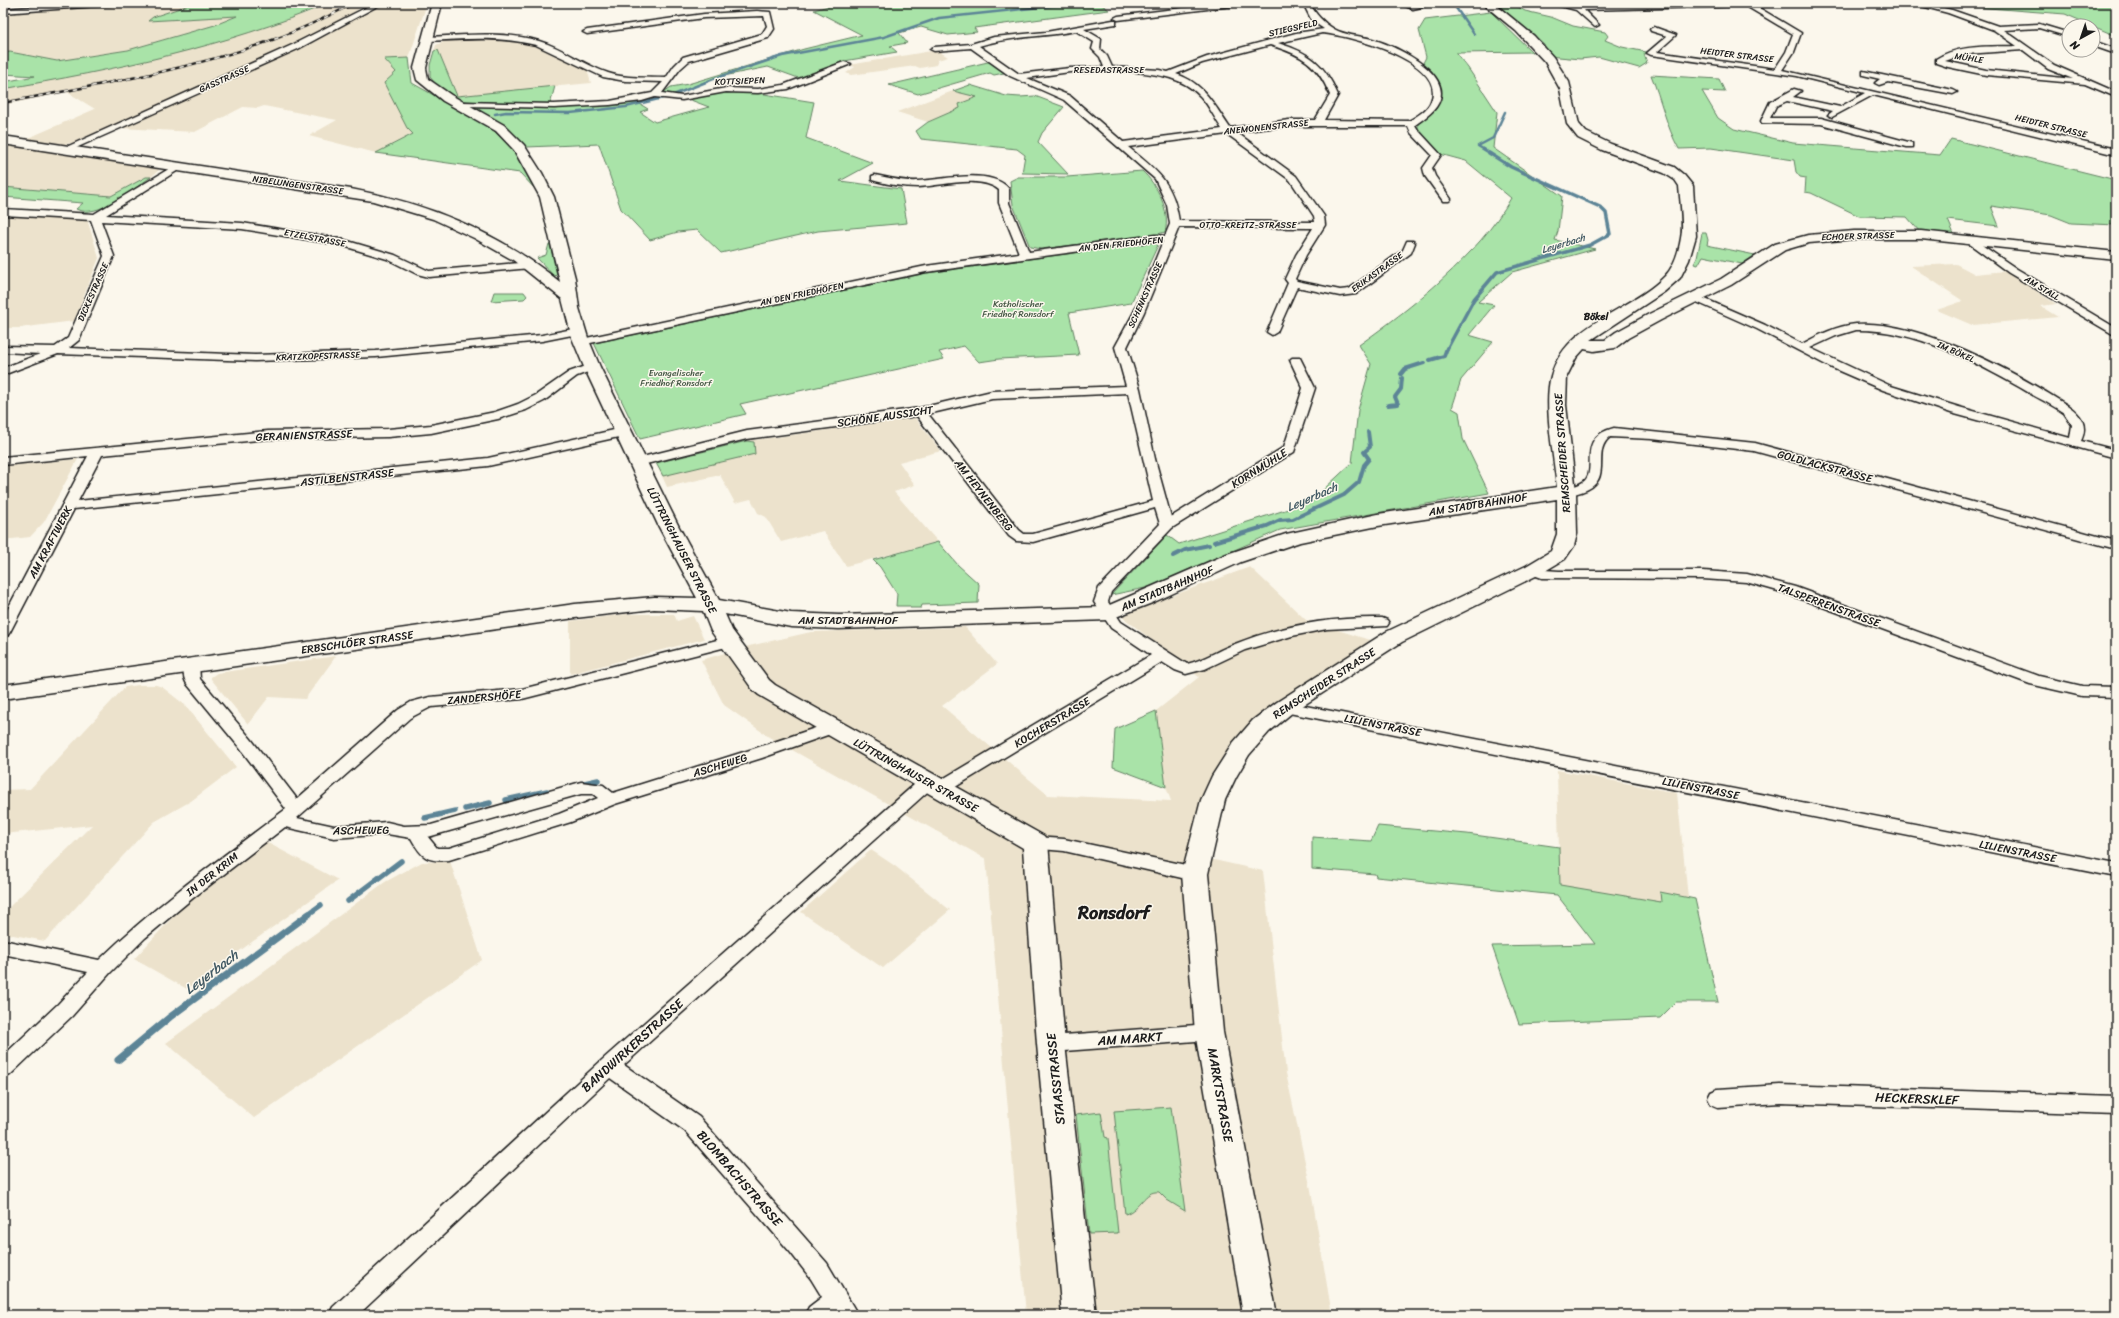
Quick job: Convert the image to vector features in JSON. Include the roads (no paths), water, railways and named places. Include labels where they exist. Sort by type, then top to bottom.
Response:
[{"type":"main road","name":"LÜTTRINGHAUSER STRASSE","points":[[437,3],[429,39],[420,68],[423,80],[447,98],[500,128],[519,148],[535,173],[546,197],[567,278],[569,297],[580,336],[592,367],[696,579],[711,605],[729,642],[761,684],[830,728],[935,785],[1035,844]]},
{"type":"main road","name":"REMSCHEIDER STRASSE","points":[[1195,874],[1213,800],[1224,776],[1248,739],[1261,726],[1285,707],[1394,637],[1533,570],[1553,559],[1564,546],[1568,514],[1557,394],[1559,376],[1564,364],[1580,342],[1592,332],[1659,289],[1675,274],[1689,236],[1686,186],[1680,177],[1667,168],[1607,148],[1587,138],[1578,131],[1571,121],[1564,83],[1559,75],[1528,36],[1487,3]]},
{"type":"main road","name":"NIBELUNGENSTRASSE","points":[[3,140],[351,193],[398,202],[451,221],[498,245],[530,266],[569,297]]},
{"type":"main road","name":"ECHOER STRASSE","points":[[1580,342],[1594,346],[1609,345],[1622,335],[1655,317],[1696,298],[1780,248],[1808,239],[1854,235],[1899,234],[2116,256]]},
{"type":"main road","name":"AM STADTBAHNHOF","points":[[711,605],[765,617],[840,622],[1108,613],[1147,598],[1253,551],[1321,532],[1368,521],[1529,496],[1567,492]]},
{"type":"main road","points":[[654,603],[680,591],[696,579]]},
{"type":"main road","name":"ERBSCHLÖER STRASSE","points":[[3,692],[575,611],[654,603],[711,605]]},
{"type":"main road","name":"STAASSTRASSE","points":[[1035,844],[1051,1044],[1079,1315]]},
{"type":"main road","name":"MARKTSTRASSE","points":[[1195,874],[1209,1032],[1260,1315]]},
{"type":"street","points":[[3,11],[111,3]]},
{"type":"street","name":"GASSTRASSE","points":[[66,149],[295,47],[380,3]]},
{"type":"street","points":[[934,49],[972,46],[994,39],[1046,34],[1115,20],[1240,3]]},
{"type":"street","points":[[1306,3],[1315,19],[1332,31]]},
{"type":"street","points":[[1402,3],[1414,7],[1435,3]]},
{"type":"street","points":[[1552,3],[1578,8],[1648,8],[1747,4],[1797,33],[1790,52],[1778,70]]},
{"type":"street","name":"MÜHLE","points":[[1913,3],[1950,11],[1997,28],[2051,67],[2116,95]]},
{"type":"street","points":[[1578,8],[1595,25]]},
{"type":"street","points":[[588,32],[704,16],[757,13],[767,14],[772,25],[770,30],[764,36],[686,59],[676,67],[664,88],[655,94]]},
{"type":"street","name":"MÜHLE","points":[[1997,28],[2039,26],[2061,33]]},
{"type":"street","points":[[1078,28],[1098,41],[1096,49],[1103,56],[1109,69]]},
{"type":"street","name":"HEIDTER STRASSE","points":[[1654,29],[1672,35],[1651,53],[1778,70],[2116,152]]},
{"type":"street","name":"STIEGSFELD","points":[[1171,74],[1191,66],[1312,32],[1332,31],[1350,34],[1370,40],[1418,64],[1429,74],[1437,95],[1431,107],[1412,124]]},
{"type":"street","points":[[429,39],[486,36],[528,40],[538,43],[606,75],[625,79],[668,80]]},
{"type":"street","points":[[1272,43],[1298,52],[1313,61],[1322,69],[1334,95],[1318,122]]},
{"type":"street","name":"SCHENKSTRASSE","points":[[972,46],[987,53],[1012,73],[1051,89],[1067,98],[1159,178],[1172,205],[1175,224],[1170,239],[1139,312],[1121,347],[1134,389],[1160,503],[1167,525]]},
{"type":"street","points":[[2101,46],[2116,52]]},
{"type":"street","name":"MÜHLE","points":[[2025,48],[1976,50],[1957,53],[1941,58],[1939,61],[1951,66],[1988,72],[2066,82],[2085,82]]},
{"type":"street","name":"KOTTSIEPEN","points":[[466,104],[554,106],[626,101],[655,94],[669,97],[687,97],[726,90],[775,90],[847,64]]},
{"type":"street","name":"RESEDASTRASSE","points":[[1020,77],[1070,70],[1109,69],[1171,74],[1183,79],[1203,94],[1227,130],[1293,178],[1319,216],[1320,225]]},
{"type":"street","points":[[1866,73],[1887,79],[1952,92]]},
{"type":"street","points":[[1821,121],[1841,110],[1887,79]]},
{"type":"street","points":[[1797,91],[1773,104],[1765,121],[1821,121],[1909,145]]},
{"type":"street","points":[[1786,98],[1841,110]]},
{"type":"street","name":"ANEMONENSTRASSE","points":[[1121,145],[1227,130],[1318,122],[1412,124]]},
{"type":"street","points":[[1412,124],[1414,131],[1437,155],[1428,168],[1430,176],[1446,199]]},
{"type":"street","points":[[95,218],[177,167]]},
{"type":"street","points":[[875,178],[917,184],[978,180],[998,184],[1004,189],[1004,203],[1025,255]]},
{"type":"street","name":"ETZELSTRASSE","points":[[3,212],[242,226],[341,242],[392,257],[426,274],[530,266]]},
{"type":"street","name":"DICKESTRASSE","points":[[3,372],[56,351],[73,340],[109,256],[95,218]]},
{"type":"street","name":"OTTO-KREITZ-STRASSE","points":[[1175,224],[1320,225]]},
{"type":"street","points":[[1272,332],[1293,283],[1290,279],[1301,255],[1320,225]]},
{"type":"street","name":"AN DEN FRIEDHÖFEN","points":[[580,336],[926,269],[1156,238],[1170,239]]},
{"type":"street","name":"AM STALL","points":[[1970,240],[2014,271],[2116,333]]},
{"type":"street","name":"ERIKASTRASSE","points":[[1293,283],[1340,293],[1352,292],[1407,251],[1410,243]]},
{"type":"street","points":[[1696,298],[1841,368],[1899,392],[1974,416],[2116,454]]},
{"type":"street","name":"IM BÖKEL","points":[[1802,348],[1833,332],[1857,327],[1892,330],[1928,340],[2002,373],[2063,409],[2073,416],[2079,425],[2078,435],[2074,442]]},
{"type":"street","name":"KRATZKOPFSTRASSE","points":[[3,348],[245,358],[376,354],[542,338],[580,336]]},
{"type":"street","name":"KORNMÜHLE","points":[[1167,525],[1290,449],[1310,388],[1296,360]]},
{"type":"street","name":"GERANIENSTRASSE","points":[[3,461],[268,435],[388,433],[445,427],[498,416],[522,407],[540,398],[573,374],[592,367]]},
{"type":"street","name":"SCHÖNE AUSSICHT","points":[[638,462],[754,434],[920,412],[992,396],[1134,389]]},
{"type":"street","name":"AM HEYNENBERG","points":[[920,412],[1014,533],[1021,538],[1033,538],[1160,503]]},
{"type":"street","name":"ASTILBENSTRASSE","points":[[68,506],[488,462],[623,432]]},
{"type":"street","name":"GOLDLACKSTRASSE","points":[[1567,492],[1587,486],[1593,480],[1598,445],[1601,438],[1606,434],[1614,432],[1652,435],[1755,446],[2116,545]]},
{"type":"street","name":"AM KRAFTWERK","points":[[3,632],[97,452]]},
{"type":"street","points":[[1167,525],[1104,592],[1101,602],[1116,625],[1186,669],[1280,633],[1327,625],[1359,622],[1382,623]]},
{"type":"street","name":"TALSPERRENSTRASSE","points":[[1533,570],[1542,574],[1559,575],[1703,575],[1747,578],[1790,590],[2035,680],[2082,691],[2115,693]]},
{"type":"street","name":"ZANDERSHÖFE","points":[[289,815],[385,730],[417,706],[430,702],[515,696],[729,642]]},
{"type":"street","name":"KOCHERSTRASSE","points":[[935,785],[1162,655]]},
{"type":"street","points":[[191,665],[192,680],[245,743],[289,815]]},
{"type":"street","name":"LILIENSTRASSE","points":[[1285,707],[2116,870]]},
{"type":"street","name":"ASCHEWEG","points":[[417,832],[420,839],[433,855],[449,854],[565,818],[609,800],[756,754],[830,728]]},
{"type":"street","name":"BANDWIRKERSTRASSE","points":[[341,1315],[609,1066],[935,785]]},
{"type":"street","name":"ASCHEWEG","points":[[289,815],[310,828],[334,832],[387,828],[417,832],[431,831],[581,788],[591,787],[599,789],[605,793],[609,800]]},
{"type":"street","name":"IN DER KRIM","points":[[3,1069],[65,1010],[103,968],[139,933],[187,893],[289,815]]},
{"type":"street","name":"LÜTTRINGHAUSER STRASSE","points":[[1035,844],[1064,845],[1112,858],[1195,874]]},
{"type":"street","points":[[3,947],[103,968]]},
{"type":"street","name":"AM MARKT","points":[[1051,1044],[1209,1032]]},
{"type":"street","name":"BLOMBACHSTRASSE","points":[[609,1066],[692,1124],[799,1246],[819,1271],[842,1308]]},
{"type":"street","name":"HECKERSKLEF","points":[[1718,1098],[1780,1094],[2116,1105]]},
{"type":"street","points":[[817,1315],[842,1308]]},
{"type":"waterway","name":"Leyerbach","points":[[1450,3],[1454,5],[1474,34]]},
{"type":"waterway","points":[[495,114],[506,112],[570,113],[626,107],[671,96],[716,78],[782,56],[884,37],[939,18],[1068,4]]},
{"type":"waterway","points":[[1106,4],[1126,4]]},
{"type":"waterway","name":"Leyerbach","points":[[1491,154],[1478,146],[1493,138],[1505,112]]},
{"type":"waterway","name":"Leyerbach","points":[[1447,349],[1474,299],[1497,272],[1590,245],[1610,234],[1606,213],[1600,207],[1511,167],[1489,153]]},
{"type":"waterway","name":"Leyerbach","points":[[1430,360],[1444,356],[1447,348]]},
{"type":"waterway","name":"Leyerbach","points":[[1401,374],[1405,369],[1424,363]]},
{"type":"waterway","name":"Leyerbach","points":[[1388,405],[1398,404],[1395,397],[1401,389],[1402,378]]},
{"type":"waterway","name":"Leyerbach","points":[[1214,542],[1267,526],[1280,520],[1293,519],[1344,495],[1359,482],[1364,465],[1369,459],[1364,452],[1370,447],[1368,432]]},
{"type":"waterway","name":"Leyerbach","points":[[1173,556],[1185,550],[1209,545]]},
{"type":"waterway","name":"Leyerbach","points":[[580,784],[598,780]]},
{"type":"waterway","name":"Leyerbach","points":[[506,800],[547,791]]},
{"type":"waterway","name":"Leyerbach","points":[[465,809],[490,803]]},
{"type":"waterway","name":"Leyerbach","points":[[425,818],[455,811]]},
{"type":"waterway","name":"Leyerbach","points":[[348,901],[401,861]]},
{"type":"waterway","name":"Leyerbach","points":[[307,915],[321,905]]},
{"type":"waterway","name":"Leyerbach","points":[[118,1060],[170,1017],[309,914]]},
{"type":"railway","points":[[3,103],[175,69],[209,60],[275,39],[355,3]]},
{"type":"district","name":"Bökel","points":[[1596,316]]},
{"type":"district","name":"Ronsdorf","points":[[1114,913]]},
{"type":"park label","name":"Katholischer Friedhof Ronsdorf","points":[[1018,310]]},
{"type":"park label","name":"Evangelischer Friedhof Ronsdorf","points":[[676,378]]}]
